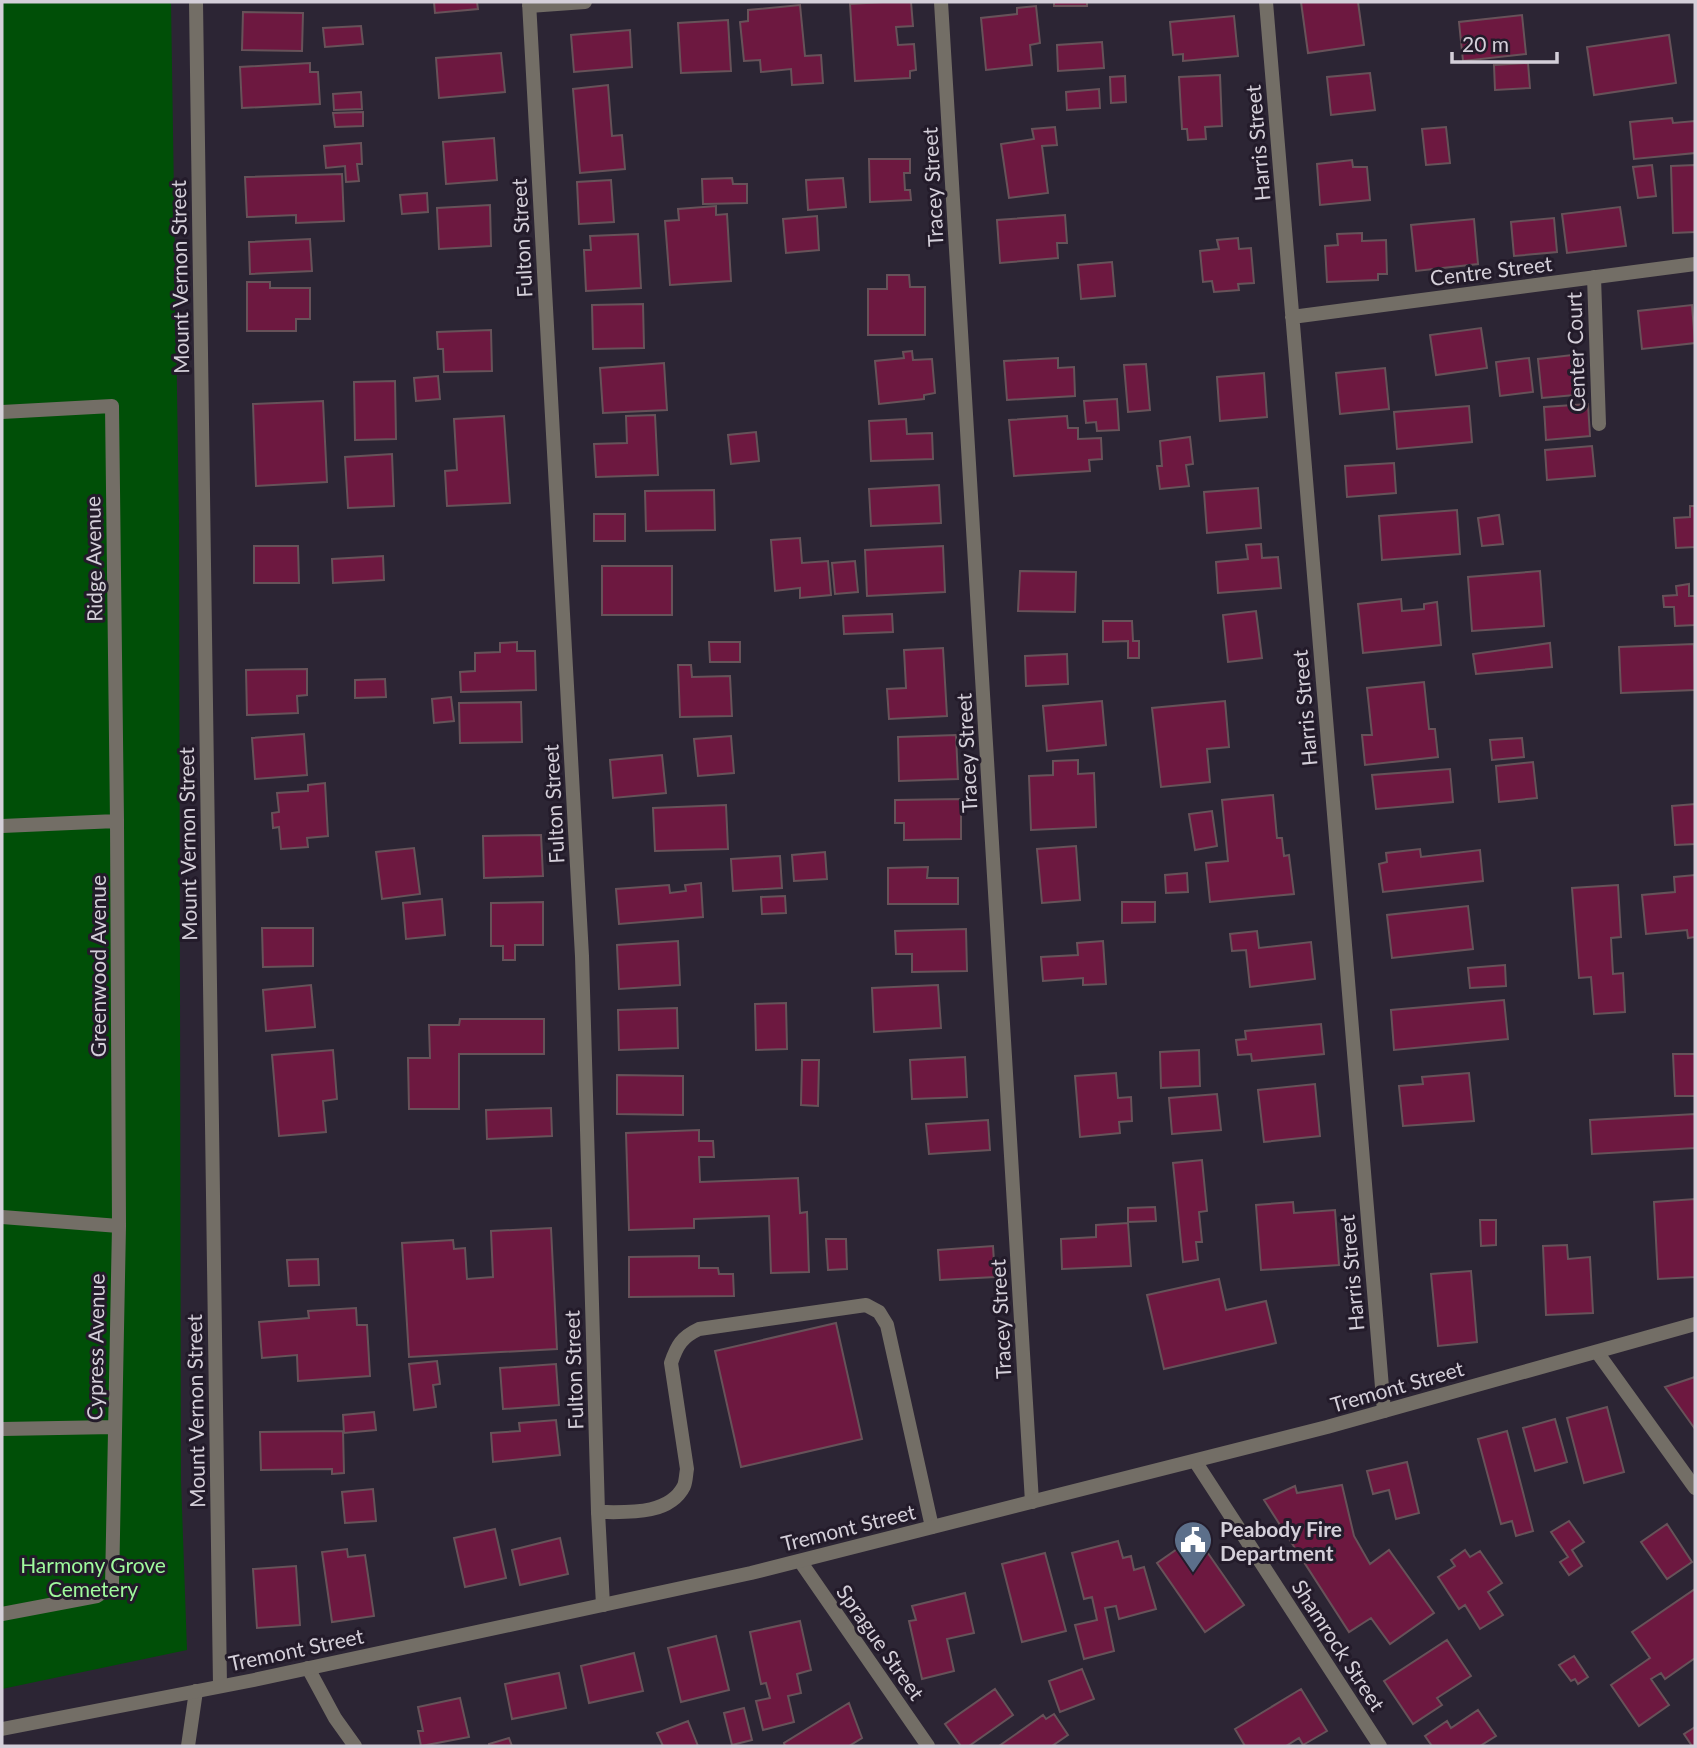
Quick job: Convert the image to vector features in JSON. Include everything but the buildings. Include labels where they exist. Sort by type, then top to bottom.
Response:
[{"type":"street","name":"Mount Vernon Street","points":[[196,2],[220,1686]]},
{"type":"street","points":[[529,4],[585,2]]},
{"type":"street","name":"Tracey Street","points":[[942,2],[1032,1502]]},
{"type":"street","name":"Harris Street","points":[[1266,2],[1384,1411]]},
{"type":"street","name":"Fulton Street","points":[[529,4],[582,956],[603,1605]]},
{"type":"street","name":"Centre Street","points":[[1292,317],[1695,264]]},
{"type":"street","name":"Center Court","points":[[1594,277],[1599,424]]},
{"type":"street","name":"Ridge Avenue","points":[[2,412],[112,406],[117,821]]},
{"type":"street","points":[[2,826],[117,821]]},
{"type":"street","name":"Greenwood Avenue","points":[[117,821],[119,1226]]},
{"type":"street","points":[[2,1217],[119,1226]]},
{"type":"street","name":"Cypress Avenue","points":[[2,1614],[97,1596],[112,1586],[119,1226]]},
{"type":"street","points":[[598,1513],[652,1509],[672,1500],[684,1485],[687,1469],[671,1363],[676,1346],[686,1336],[699,1329],[866,1305],[879,1312],[887,1325],[932,1527]]},
{"type":"street","name":"Tremont Street","points":[[2,1729],[308,1668],[800,1561],[1384,1411],[1695,1324]]},
{"type":"street","points":[[1597,1352],[1695,1488]]},
{"type":"street","points":[[2,1429],[114,1427]]},
{"type":"street","name":"Shamrock Street","points":[[1195,1461],[1380,1746]]},
{"type":"street","name":"Sprague Street","points":[[800,1561],[928,1746]]},
{"type":"street","points":[[308,1668],[335,1718],[355,1746]]},
{"type":"street","points":[[188,1746],[196,1691]]},
{"type":"green space","name":"Harmony Grove Cemetery","points":[[2,2],[171,2],[179,521],[181,1481],[187,1650],[2,1689]]},
{"type":"place","name":"Peabody Fire Department","points":[[1193,1574]]}]
